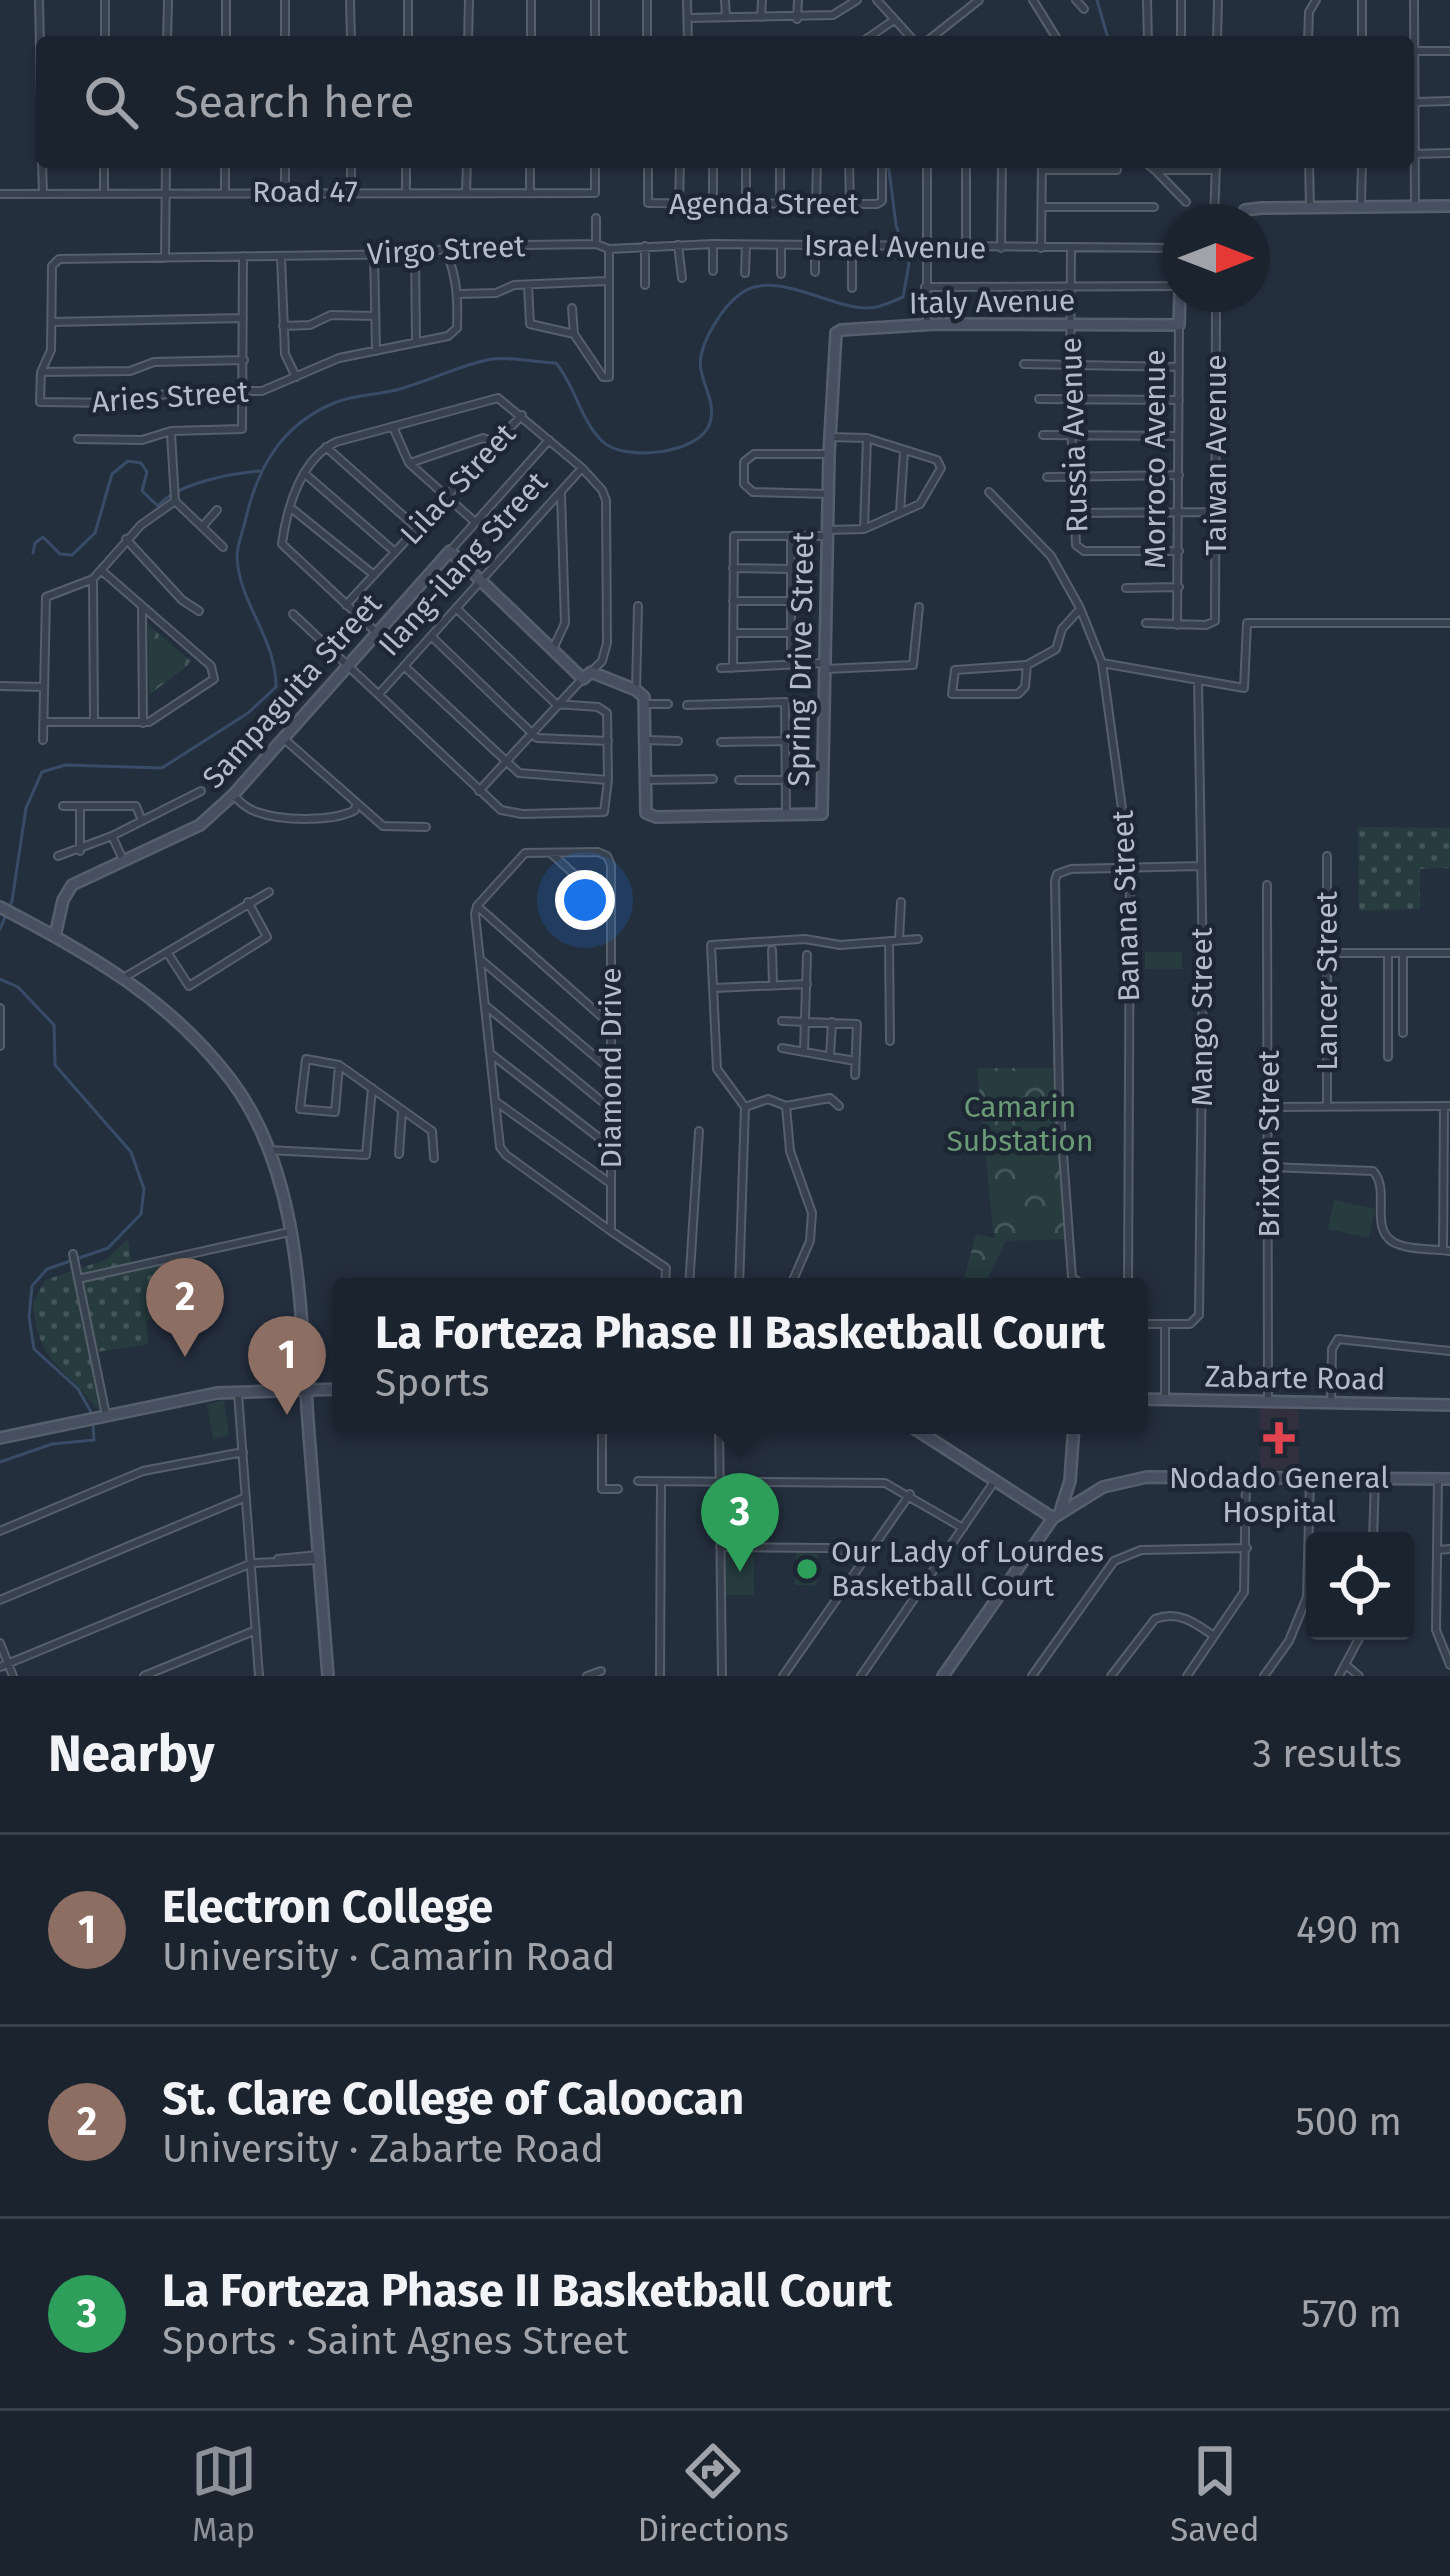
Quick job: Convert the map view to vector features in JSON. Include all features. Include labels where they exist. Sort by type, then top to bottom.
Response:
[{"type":"main road","points":[[1270,209],[1450,206]]},
{"type":"main road","name":"Morroco Avenue","points":[[1179,312],[1179,326]]},
{"type":"main road","name":"Italy Avenue","points":[[832,362],[836,334],[842,330],[927,325],[1179,326]]},
{"type":"main road","name":"Spring Drive Street","points":[[645,780],[645,808],[650,815],[822,814],[832,362]]},
{"type":"main road","points":[[450,551],[587,675],[636,690],[644,698],[645,780]]},
{"type":"main road","name":"Sampaguita Street","points":[[56,936],[66,891],[72,885],[200,825],[450,551]]},
{"type":"main road","points":[[0,907],[125,977],[191,1034],[244,1098],[268,1150],[299,1276],[328,1676]]},
{"type":"main road","points":[[0,1438],[238,1390],[332,1389]]},
{"type":"main road","name":"Zabarte Road","points":[[1148,1400],[1450,1405]]},
{"type":"main road","points":[[922,1434],[994,1482],[1057,1515]]},
{"type":"main road","points":[[943,1676],[1057,1515],[1070,1481],[1073,1434]]},
{"type":"main road","points":[[1057,1515],[1103,1486],[1147,1477],[1444,1479]]},
{"type":"main road","points":[[1070,1481],[1078,1501]]},
{"type":"street","points":[[39,0],[40,36]]},
{"type":"street","points":[[104,36],[105,0]]},
{"type":"street","points":[[167,36],[168,0]]},
{"type":"street","points":[[226,0],[226,36]]},
{"type":"street","points":[[285,0],[285,36]]},
{"type":"street","points":[[350,0],[351,36]]},
{"type":"street","points":[[408,0],[408,36]]},
{"type":"street","points":[[468,36],[469,0]]},
{"type":"street","points":[[531,0],[531,36]]},
{"type":"street","points":[[595,0],[595,36]]},
{"type":"street","points":[[646,0],[647,36]]},
{"type":"street","points":[[687,0],[688,36]]},
{"type":"street","points":[[725,0],[725,17]]},
{"type":"street","points":[[761,17],[762,0]]},
{"type":"street","points":[[797,19],[798,0]]},
{"type":"street","points":[[688,18],[797,19],[833,15],[857,0]]},
{"type":"street","points":[[877,0],[909,36]]},
{"type":"street","points":[[932,36],[967,4],[979,0]]},
{"type":"street","points":[[1033,0],[1055,36]]},
{"type":"street","points":[[1076,0],[1084,9]]},
{"type":"street","points":[[1147,0],[1148,36]]},
{"type":"street","points":[[1180,0],[1181,36]]},
{"type":"street","points":[[1217,36],[1218,0]]},
{"type":"street","points":[[1308,36],[1309,12],[1316,0]]},
{"type":"street","points":[[1362,0],[1362,36]]},
{"type":"street","points":[[1414,0],[1415,206]]},
{"type":"street","points":[[871,36],[894,20]]},
{"type":"street","points":[[1415,51],[1450,50]]},
{"type":"street","points":[[1414,102],[1450,101]]},
{"type":"street","points":[[1414,154],[1450,153]]},
{"type":"street","points":[[42,168],[43,194]]},
{"type":"street","points":[[104,168],[104,194]]},
{"type":"street","points":[[164,259],[166,168]]},
{"type":"street","points":[[225,168],[225,193]]},
{"type":"street","points":[[285,168],[285,193]]},
{"type":"street","points":[[351,168],[351,192]]},
{"type":"street","points":[[406,168],[406,192]]},
{"type":"street","points":[[466,168],[466,191]]},
{"type":"street","points":[[530,168],[530,191]]},
{"type":"street","name":"Road 47","points":[[0,194],[595,193],[595,168]]},
{"type":"street","name":"Agenda Street","points":[[648,168],[648,203],[850,204],[880,204],[882,168]]},
{"type":"street","points":[[679,203],[680,168]]},
{"type":"street","points":[[713,168],[713,203]]},
{"type":"street","points":[[746,168],[746,203]]},
{"type":"street","points":[[780,168],[780,203]]},
{"type":"street","points":[[817,168],[817,203]]},
{"type":"street","points":[[849,168],[850,204]]},
{"type":"street","points":[[927,168],[927,325]]},
{"type":"street","points":[[965,168],[966,248]]},
{"type":"street","points":[[1001,248],[1002,168]]},
{"type":"street","points":[[1041,248],[1042,168]]},
{"type":"street","points":[[1080,168],[1117,170]]},
{"type":"street","points":[[1152,168],[1186,202]]},
{"type":"street","points":[[1155,170],[1186,168]]},
{"type":"street","points":[[1215,204],[1216,168]]},
{"type":"street","points":[[1309,168],[1310,207]]},
{"type":"street","points":[[1361,168],[1361,206]]},
{"type":"street","points":[[1042,207],[1154,207]]},
{"type":"street","points":[[596,218],[596,244]]},
{"type":"street","name":"Virgo Street","points":[[52,322],[54,262],[416,254],[462,246],[596,244],[609,249]]},
{"type":"street","points":[[712,244],[712,271]]},
{"type":"street","name":"Israel Avenue","points":[[609,249],[712,244],[1162,248]]},
{"type":"street","points":[[814,272],[815,244]]},
{"type":"street","points":[[645,245],[645,284]]},
{"type":"street","points":[[678,245],[682,278]]},
{"type":"street","points":[[746,245],[746,273]]},
{"type":"street","points":[[852,245],[852,288]]},
{"type":"street","points":[[781,246],[781,274]]},
{"type":"street","name":"Russia Avenue","points":[[1070,248],[1074,539],[1080,549],[1179,551]]},
{"type":"street","points":[[572,308],[574,334],[603,377],[609,377],[609,249]]},
{"type":"street","points":[[446,250],[458,294],[496,293],[514,284],[607,281]]},
{"type":"street","points":[[374,254],[376,351]]},
{"type":"street","points":[[416,254],[416,340]]},
{"type":"street","points":[[78,440],[142,440],[171,431],[242,429],[243,256]]},
{"type":"street","points":[[281,257],[285,354],[296,377]]},
{"type":"street","points":[[528,285],[530,324],[574,334]]},
{"type":"street","points":[[925,287],[1162,287]]},
{"type":"street","name":"Aries Street","points":[[40,372],[40,402],[118,403],[182,392],[273,388],[339,358],[448,336],[457,328],[458,294]]},
{"type":"street","name":"Taiwan Avenue","points":[[1178,625],[1212,624],[1215,616],[1216,312]]},
{"type":"street","points":[[284,326],[310,325],[331,315],[375,316]]},
{"type":"street","points":[[243,318],[52,322],[51,350],[40,372],[130,371],[154,362],[244,360]]},
{"type":"street","name":"Morroco Avenue","points":[[1178,625],[1179,326]]},
{"type":"street","points":[[1024,364],[1179,367]]},
{"type":"street","points":[[377,633],[282,544],[304,472],[326,447],[502,399],[582,468],[606,500],[607,643],[602,662],[556,704],[479,791]]},
{"type":"street","points":[[1039,399],[1179,400]]},
{"type":"street","name":"Lilac Street","points":[[346,605],[522,415]]},
{"type":"street","points":[[393,427],[409,463],[476,523]]},
{"type":"street","points":[[171,431],[175,501],[223,547]]},
{"type":"street","points":[[1043,435],[1179,436]]},
{"type":"street","points":[[733,668],[734,536],[864,529],[926,499],[941,468],[937,460],[866,438],[830,437]]},
{"type":"street","points":[[409,463],[483,438],[497,442]]},
{"type":"street","points":[[864,529],[866,438]]},
{"type":"street","name":"Sampaguita Street","points":[[450,551],[549,440]]},
{"type":"street","points":[[326,447],[417,528]]},
{"type":"street","points":[[900,512],[904,451]]},
{"type":"street","points":[[828,494],[753,492],[744,484],[744,462],[754,454],[829,454]]},
{"type":"street","name":"Ilang-ilang Street","points":[[380,692],[582,468]]},
{"type":"street","points":[[304,472],[395,552]]},
{"type":"street","points":[[1047,477],[1179,475]]},
{"type":"street","points":[[553,649],[565,623],[561,490]]},
{"type":"street","name":"Banana Street","points":[[988,491],[1052,556],[1081,608],[1102,663],[1130,867],[1128,1278]]},
{"type":"street","points":[[43,740],[48,595],[93,579],[126,539],[175,501]]},
{"type":"street","points":[[291,508],[374,575]]},
{"type":"street","points":[[202,527],[218,510]]},
{"type":"street","points":[[1072,513],[1216,512]]},
{"type":"street","points":[[791,536],[791,663]]},
{"type":"street","points":[[126,539],[182,600],[199,611]]},
{"type":"street","points":[[734,568],[791,568]]},
{"type":"street","points":[[43,722],[143,723],[207,687],[215,674],[212,666],[102,571]]},
{"type":"street","points":[[93,579],[94,722]]},
{"type":"street","points":[[1126,587],[1179,587]]},
{"type":"street","points":[[733,601],[791,601]]},
{"type":"street","points":[[636,690],[638,606]]},
{"type":"street","points":[[142,607],[143,723]]},
{"type":"street","points":[[721,668],[782,668],[791,663],[913,665],[919,607]]},
{"type":"street","points":[[293,614],[479,791],[509,812],[604,812],[607,712],[598,706],[556,704],[456,608]]},
{"type":"street","points":[[1027,665],[1025,687],[1018,694],[952,694],[955,670],[1027,665],[1056,649],[1062,629],[1081,608]]},
{"type":"street","points":[[1146,623],[1178,625]]},
{"type":"street","points":[[1102,663],[1244,688],[1247,623],[1450,623]]},
{"type":"street","points":[[733,633],[791,634]]},
{"type":"street","points":[[430,636],[530,732],[546,740],[608,741]]},
{"type":"street","points":[[404,666],[529,776],[608,780]]},
{"type":"street","name":"Mango Street","points":[[1165,1324],[1192,1324],[1199,1316],[1202,866],[1198,680]]},
{"type":"street","points":[[0,686],[44,687]]},
{"type":"street","points":[[687,705],[785,702],[786,814]]},
{"type":"street","points":[[644,704],[668,704]]},
{"type":"street","points":[[283,739],[383,826],[426,827]]},
{"type":"street","points":[[646,740],[678,741]]},
{"type":"street","points":[[721,742],[788,741]]},
{"type":"street","points":[[645,780],[713,778]]},
{"type":"street","points":[[739,780],[787,780]]},
{"type":"street","points":[[58,856],[112,836],[201,791]]},
{"type":"street","points":[[232,795],[261,814],[281,817],[343,816],[355,810],[356,803]]},
{"type":"street","points":[[62,806],[136,806],[142,820]]},
{"type":"street","points":[[80,806],[80,850]]},
{"type":"street","points":[[112,836],[124,862]]},
{"type":"street","points":[[611,908],[549,852],[521,856],[477,906],[611,1025]]},
{"type":"street","name":"Diamond Drive","points":[[549,852],[608,856],[611,865],[611,1231]]},
{"type":"street","name":"Lancer Street","points":[[1327,856],[1327,1107]]},
{"type":"street","points":[[1073,1278],[1059,1099],[1053,888],[1058,874],[1070,869],[1202,866]]},
{"type":"street","name":"Brixton Street","points":[[1267,885],[1268,1403]]},
{"type":"street","points":[[125,977],[269,892]]},
{"type":"street","points":[[167,952],[189,986],[267,937],[248,902]]},
{"type":"street","points":[[899,940],[901,902]]},
{"type":"street","name":"Diamond Drive","points":[[477,906],[502,1152],[611,1231]]},
{"type":"street","points":[[739,1278],[745,1107],[717,1069],[709,950],[717,943],[805,939],[840,945],[917,939]]},
{"type":"street","points":[[889,941],[890,1041]]},
{"type":"street","points":[[772,950],[772,984]]},
{"type":"street","points":[[1328,953],[1450,953]]},
{"type":"street","points":[[1388,953],[1388,1058]]},
{"type":"street","points":[[1403,953],[1403,1033]]},
{"type":"street","points":[[805,1051],[807,955]]},
{"type":"street","points":[[479,958],[611,1070]]},
{"type":"street","points":[[714,988],[807,984]]},
{"type":"street","points":[[486,1006],[611,1109]]},
{"type":"street","points":[[0,1007],[0,1046]]},
{"type":"street","points":[[782,1021],[857,1024],[855,1076]]},
{"type":"street","points":[[830,1056],[832,1022]]},
{"type":"street","points":[[782,1048],[855,1061]]},
{"type":"street","points":[[491,1054],[611,1147]]},
{"type":"street","points":[[339,1065],[335,1112],[300,1109],[306,1059],[339,1065],[434,1135],[434,1158]]},
{"type":"street","points":[[268,1150],[366,1155],[372,1088]]},
{"type":"street","points":[[745,1107],[768,1099],[786,1106],[830,1098],[838,1106]]},
{"type":"street","points":[[495,1101],[611,1184]]},
{"type":"street","points":[[786,1106],[790,1151],[812,1213],[810,1241],[794,1278]]},
{"type":"street","points":[[1269,1106],[1447,1106],[1447,1251],[1388,1239],[1382,1225],[1382,1186],[1373,1171],[1269,1167]]},
{"type":"street","points":[[400,1154],[402,1111]]},
{"type":"street","points":[[690,1278],[699,1131]]},
{"type":"street","points":[[611,1231],[666,1268],[665,1278]]},
{"type":"street","points":[[78,1275],[290,1234]]},
{"type":"street","points":[[73,1254],[106,1415]]},
{"type":"street","points":[[1148,1324],[1165,1324],[1166,1399]]},
{"type":"street","points":[[1330,1403],[1332,1349],[1338,1340],[1450,1351]]},
{"type":"street","points":[[238,1390],[259,1676]]},
{"type":"street","points":[[602,1434],[602,1489],[618,1489]]},
{"type":"street","points":[[719,1434],[722,1676]]},
{"type":"street","points":[[0,1531],[143,1471],[243,1452]]},
{"type":"street","points":[[1186,1676],[1244,1592],[1246,1479]]},
{"type":"street","points":[[1264,1676],[1295,1630],[1307,1597],[1310,1479]]},
{"type":"street","points":[[1373,1532],[1375,1479]]},
{"type":"street","points":[[1444,1479],[1436,1550],[1436,1630],[1450,1665]]},
{"type":"street","points":[[638,1480],[885,1483],[963,1528]]},
{"type":"street","points":[[660,1676],[661,1481]]},
{"type":"street","points":[[861,1676],[994,1482]]},
{"type":"street","points":[[783,1676],[910,1494]]},
{"type":"street","points":[[0,1600],[247,1496]]},
{"type":"street","points":[[720,1547],[827,1549],[869,1555]]},
{"type":"street","points":[[1032,1676],[1104,1572],[1127,1554],[1247,1548]]},
{"type":"street","points":[[1436,1550],[1450,1550]]},
{"type":"street","points":[[4,1665],[252,1563],[318,1558]]},
{"type":"street","points":[[1111,1676],[1155,1618],[1182,1616],[1214,1636]]},
{"type":"street","points":[[144,1676],[256,1630]]},
{"type":"street","points":[[1339,1676],[1358,1640]]},
{"type":"street","points":[[0,1643],[4,1665],[13,1676]]},
{"type":"street","points":[[1346,1665],[1359,1676]]},
{"type":"street","points":[[587,1676],[601,1671]]},
{"type":"shaded area","name":"Nodado General Hospital","points":[[1259,1407],[1299,1407],[1299,1469],[1260,1469]]},
{"type":"green space","points":[[148,625],[192,662],[149,695]]},
{"type":"green space","points":[[1358,827],[1450,828],[1450,868],[1420,869],[1420,909],[1359,911]]},
{"type":"green space","points":[[1145,952],[1182,952],[1182,969],[1145,969]]},
{"type":"green space","name":"Camarin Substation","points":[[977,1068],[1052,1068],[1067,1239],[1006,1241],[988,1278],[964,1278],[976,1234],[994,1238]]},
{"type":"green space","points":[[1334,1200],[1375,1209],[1369,1238],[1328,1229]]},
{"type":"green space","points":[[128,1239],[132,1264],[186,1253],[200,1312],[146,1320],[148,1344],[97,1352],[107,1407],[97,1409],[47,1352],[33,1303],[45,1280],[105,1260]]},
{"type":"green space","points":[[224,1400],[229,1435],[213,1439],[207,1404]]},
{"type":"green space","points":[[726,1549],[754,1549],[754,1595],[725,1595]]},
{"type":"green space","name":"Our Lady of Lourdes Basketball Court","points":[[796,1553],[818,1554],[817,1586],[795,1585]]},
{"type":"waterway","points":[[1097,0],[1107,36]]},
{"type":"waterway","points":[[0,929],[12,901],[26,808],[42,772],[65,765],[162,768],[248,713],[276,687],[270,652],[244,590],[237,553],[264,466],[299,423],[341,400],[396,390],[483,361],[510,359],[556,363],[589,424],[614,448],[661,452],[692,442],[703,434],[711,416],[701,370],[703,349],[720,316],[743,292],[771,285],[868,308],[903,297],[909,264],[896,225],[889,168]]},
{"type":"waterway","points":[[33,553],[35,543],[43,537],[60,554],[72,555],[95,533],[112,474],[128,461],[141,463],[147,472],[142,491],[158,506],[191,486],[259,471]]},
{"type":"waterway","points":[[0,979],[18,987],[54,1025],[55,1065],[131,1152],[144,1189],[141,1214],[108,1248],[47,1269],[32,1286],[29,1317],[34,1349],[78,1389],[91,1412]]},
{"type":"waterway","points":[[0,1462],[52,1444],[94,1440],[93,1424]]},
{"type":"place","name":"St. Clare College of Caloocan","points":[[185,1357]]},
{"type":"place","name":"Electron College","points":[[287,1415]]},
{"type":"place","name":"Nodado General Hospital","points":[[1279,1438]]},
{"type":"place","name":"Our Lady of Lourdes Basketball Court","points":[[807,1569]]},
{"type":"place","name":"La Forteza Phase II Basketball Court","points":[[740,1572]]}]
